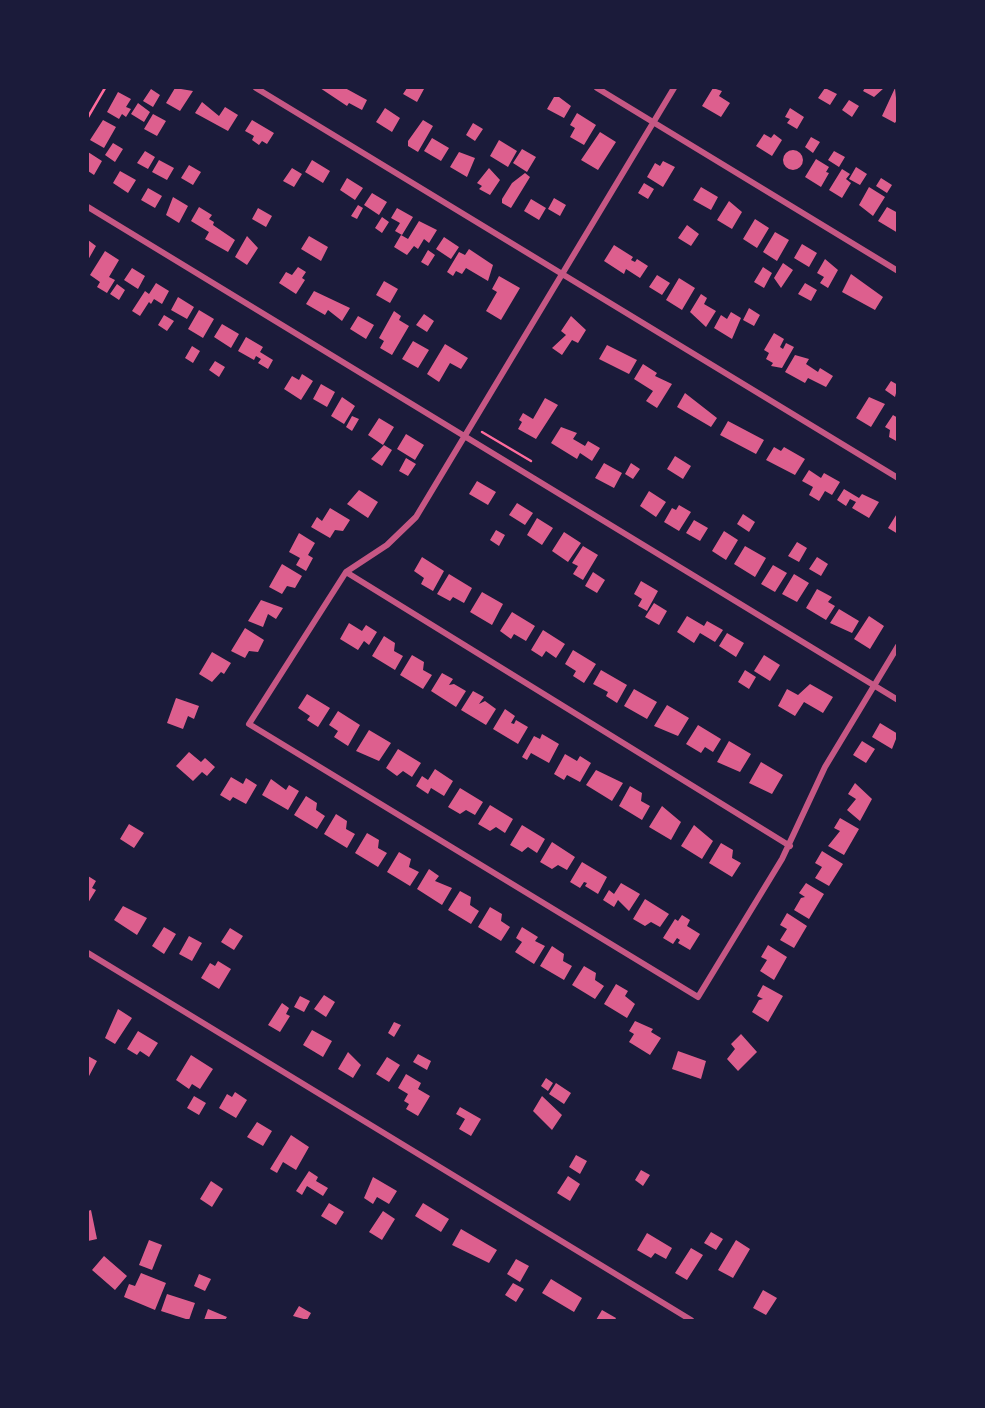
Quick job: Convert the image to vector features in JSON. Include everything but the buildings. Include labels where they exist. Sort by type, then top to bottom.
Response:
[{"type":"street","points":[[256,88],[898,478]]},
{"type":"street","points":[[597,88],[898,271]]},
{"type":"street","points":[[674,88],[416,517],[387,545],[346,572],[249,724],[698,997],[790,846],[825,767],[898,646]]},
{"type":"street","points":[[88,207],[898,700]]},
{"type":"street","points":[[346,572],[790,846]]},
{"type":"street","points":[[88,953],[691,1321]]},
{"type":"path","points":[[88,117],[105,88]]},
{"type":"path","points":[[482,432],[531,461]]}]
